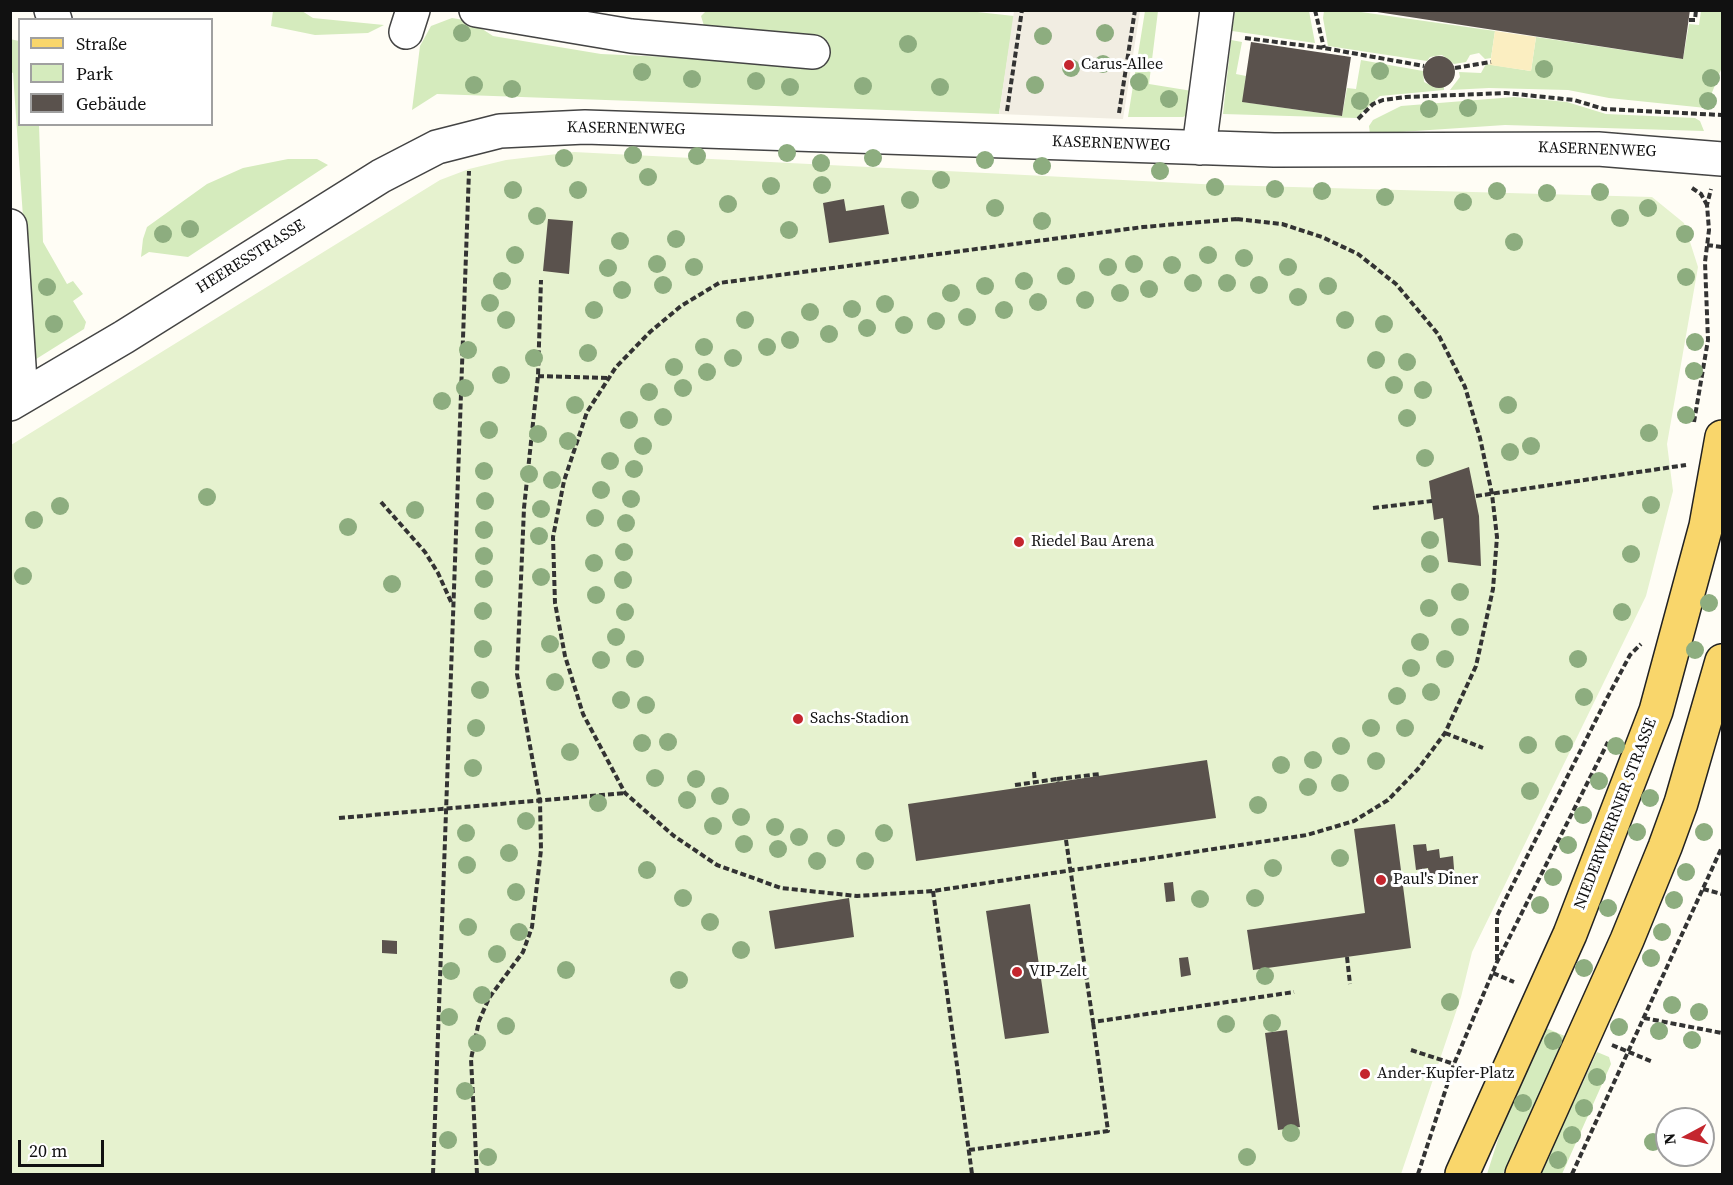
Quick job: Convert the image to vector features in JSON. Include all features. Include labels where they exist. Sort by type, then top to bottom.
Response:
[{"type":"main road","name":"NIEDERWERRNER STRASSE","points":[[1462,1174],[1569,934],[1656,711],[1706,526],[1708,434]]},
{"type":"main road","points":[[1522,1174],[1623,951],[1665,847],[1681,803],[1722,661]]},
{"type":"street","points":[[476,10],[632,23],[813,52]]},
{"type":"street","points":[[1199,148],[1216,22]]},
{"type":"street","name":"KASERNENWEG","points":[[485,135],[585,127],[1002,139],[1199,148],[1587,148],[1696,155],[1717,172]]},
{"type":"street","name":"HEERESSTRASSE","points":[[16,400],[124,337],[381,176],[437,147],[485,135]]},
{"type":"street","points":[[10,226],[16,400]]},
{"type":"path","points":[[1002,139],[1022,10]]},
{"type":"path","points":[[1113,145],[1135,10]]},
{"type":"path","points":[[1315,10],[1324,48]]},
{"type":"path","points":[[1689,20],[1695,20],[1696,10]]},
{"type":"path","points":[[1216,22],[1324,48],[1424,66]]},
{"type":"path","points":[[1455,68],[1491,62]]},
{"type":"path","points":[[1354,123],[1373,104],[1383,100],[1506,93],[1566,98],[1604,109],[1722,115]]},
{"type":"path","points":[[433,1174],[452,606],[485,135]]},
{"type":"path","points":[[1708,434],[1707,205],[1717,172]]},
{"type":"path","points":[[1237,219],[1282,224],[1322,237],[1358,254],[1396,284],[1438,334],[1465,387],[1480,438],[1492,494],[1497,537],[1492,589],[1476,666],[1445,733],[1418,770],[1388,800],[1354,821],[1307,835],[933,891],[857,896],[781,888],[717,865],[674,836],[625,793],[583,714],[564,656],[555,603],[553,537],[564,481],[587,412],[609,378],[650,332],[681,306],[719,283],[1183,222],[1237,219]]},
{"type":"path","points":[[1707,245],[1722,247]]},
{"type":"path","points":[[477,1174],[471,1059],[479,1021],[489,998],[523,952],[532,927],[541,850],[540,801],[517,674],[525,496],[538,376],[542,280]]},
{"type":"path","points":[[538,376],[609,378]]},
{"type":"path","points":[[1685,477],[1689,454]]},
{"type":"path","points":[[1476,496],[1687,465]]},
{"type":"path","points":[[1373,508],[1432,501]]},
{"type":"path","points":[[381,502],[425,552],[438,573],[452,606]]},
{"type":"path","points":[[1497,962],[1497,916],[1630,655],[1646,639],[1647,648]]},
{"type":"path","points":[[1445,733],[1483,748]]},
{"type":"path","points":[[1418,1174],[1454,1064],[1497,962],[1610,738]]},
{"type":"path","points":[[1034,772],[1035,782]]},
{"type":"path","points":[[1015,785],[1100,774]]},
{"type":"path","points":[[339,818],[625,793]]},
{"type":"path","points":[[969,1150],[1108,1131],[1066,840]]},
{"type":"path","points":[[1572,1174],[1722,847]]},
{"type":"path","points":[[1703,889],[1722,894]]},
{"type":"path","points":[[933,891],[972,1174]]},
{"type":"path","points":[[1347,957],[1350,984]]},
{"type":"path","points":[[1493,973],[1525,987]]},
{"type":"path","points":[[1093,1022],[1294,992]]},
{"type":"path","points":[[1643,1018],[1722,1033]]},
{"type":"path","points":[[1411,1050],[1454,1064]]},
{"type":"path","points":[[1628,1053],[1653,1062]]},
{"type":"green space","points":[[707,10],[959,10],[1014,16],[999,114],[437,94],[412,110],[420,46],[431,26],[452,18],[470,21],[493,36],[601,54],[821,64],[828,41],[705,29],[701,16]]},
{"type":"green space","points":[[273,11],[302,11],[313,18],[384,25],[368,33],[315,35],[271,26]]},
{"type":"green space","points":[[1145,11],[1158,11],[1149,84],[1192,91],[1188,115],[1183,117],[1128,117]]},
{"type":"green space","points":[[1235,11],[1309,11],[1315,43],[1232,31]]},
{"type":"green space","points":[[1324,11],[1354,11],[1495,31],[1491,58],[1485,59],[1479,53],[1470,55],[1466,62],[1454,64],[1442,55],[1430,57],[1427,61],[1328,46]]},
{"type":"green space","points":[[1701,11],[1722,11],[1722,67],[1706,108],[1609,98],[1568,90],[1489,88],[1450,90],[1460,77],[1459,72],[1481,73],[1486,64],[1531,71],[1536,37],[1683,59],[1689,24],[1699,25]]},
{"type":"green space","points":[[10,39],[18,41],[18,126],[39,126],[43,242],[67,284],[73,281],[83,294],[73,301],[86,322],[84,329],[33,361],[13,73],[11,72]]},
{"type":"green space","points":[[1231,40],[1242,42],[1236,74],[1246,76],[1243,102],[1342,116],[1347,88],[1356,89],[1361,60],[1423,71],[1424,82],[1436,88],[1444,86],[1444,90],[1380,96],[1356,118],[1223,114]]},
{"type":"green space","points":[[1514,97],[1567,102],[1606,114],[1695,118],[1700,121],[1704,131],[1505,125],[1370,134],[1369,126],[1373,120],[1401,106]]},
{"type":"green space","name":"Sachs-Stadion","points":[[574,152],[1221,185],[1652,197],[1684,223],[1698,267],[1667,444],[1673,491],[1646,596],[1472,952],[1461,997],[1401,1174],[11,1174],[11,445],[440,180],[469,169],[506,160]]},
{"type":"green space","points":[[288,159],[317,159],[328,165],[188,257],[149,252],[141,257],[147,227],[207,184],[243,168]]},
{"type":"green space","points":[[1546,1028],[1567,1037],[1503,1174],[1487,1174],[1503,1124]]},
{"type":"green space","points":[[1597,1052],[1609,1057],[1611,1064],[1562,1174],[1540,1174]]},
{"type":"sand","points":[[1495,31],[1536,37],[1531,71],[1490,65]]},
{"type":"shaded area","name":"Carus-Allee","points":[[1014,11],[1140,11],[1123,119],[999,114]]},
{"type":"building","points":[[1364,10],[1690,10],[1683,59]]},
{"type":"building","points":[[1251,42],[1351,57],[1342,116],[1242,102]]},
{"type":"building","points":[[1439,56],[1450,61],[1455,72],[1450,83],[1439,88],[1428,83],[1423,72],[1428,61]]},
{"type":"building","points":[[844,199],[846,211],[884,205],[889,234],[829,243],[823,203]]},
{"type":"building","points":[[548,219],[573,221],[569,274],[543,271]]},
{"type":"building","points":[[1469,467],[1479,516],[1481,566],[1448,562],[1443,518],[1434,520],[1429,481]]},
{"type":"building","points":[[1207,760],[1216,818],[916,861],[908,804]]},
{"type":"building","name":"Paul's Diner","points":[[1395,824],[1411,948],[1253,970],[1247,930],[1365,913],[1354,829]]},
{"type":"building","points":[[1426,844],[1427,851],[1439,849],[1440,858],[1453,856],[1455,881],[1443,882],[1442,874],[1429,875],[1428,868],[1416,870],[1413,845]]},
{"type":"building","points":[[1173,882],[1175,901],[1166,902],[1164,883]]},
{"type":"building","points":[[849,898],[854,937],[775,949],[769,911]]},
{"type":"building","name":"VIP-Zelt","points":[[1030,904],[1049,1033],[1005,1039],[986,911]]},
{"type":"building","points":[[382,940],[397,941],[397,954],[382,953]]},
{"type":"building","points":[[1188,957],[1191,975],[1181,977],[1179,958]]},
{"type":"building","points":[[1287,1030],[1300,1127],[1278,1130],[1265,1033]]},
{"type":"place","name":"Carus-Allee","points":[[1069,65]]},
{"type":"place","name":"Riedel Bau Arena","points":[[1019,542]]},
{"type":"place","name":"Sachs-Stadion","points":[[798,719]]},
{"type":"place","name":"Paul's Diner","points":[[1381,880]]},
{"type":"place","name":"VIP-Zelt","points":[[1017,972]]},
{"type":"place","name":"Ander-Kupfer-Platz","points":[[1365,1074]]}]
